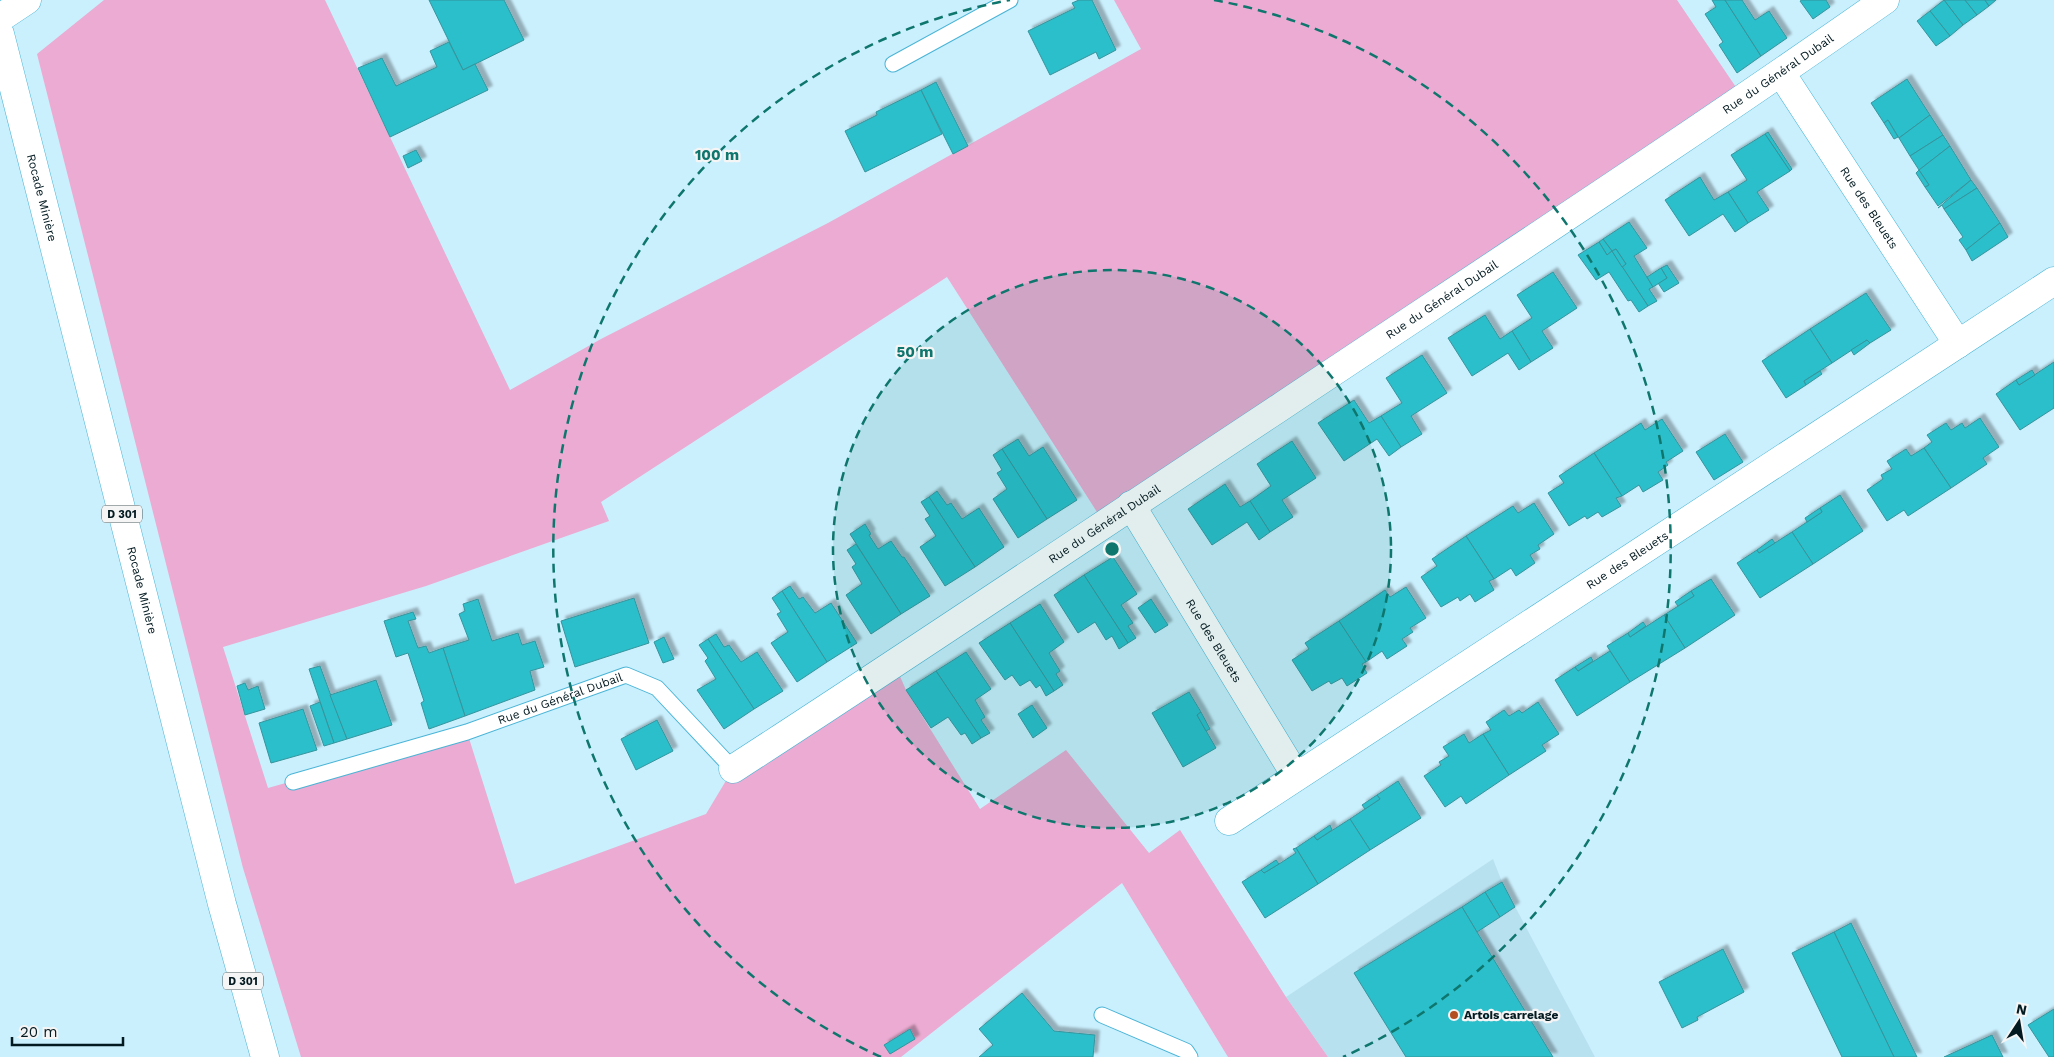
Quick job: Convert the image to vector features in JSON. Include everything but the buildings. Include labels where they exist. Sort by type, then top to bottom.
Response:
[{"type":"main road","points":[[0,18],[26,0]]},
{"type":"main road","name":"Rue du Général Dubail","points":[[733,769],[895,665],[1131,505],[1706,125],[1885,0]]},
{"type":"main road","name":"Rocade Minière","points":[[0,34],[217,885],[265,1057]]},
{"type":"main road","name":"Rue des Bleuets","points":[[1781,73],[1958,344]]},
{"type":"main road","name":"Rue des Bleuets","points":[[1230,820],[2054,282]]},
{"type":"main road","name":"Rue des Bleuets","points":[[1131,505],[1296,776]]},
{"type":"lane","points":[[893,64],[1010,0]]},
{"type":"lane","name":"Rue du Général Dubail","points":[[293,782],[467,732],[626,675],[657,688],[733,769]]},
{"type":"lane","points":[[1102,1015],[1186,1051],[1190,1057]]},
{"type":"shaded area","points":[[104,0],[325,0],[510,390],[601,339],[828,223],[1141,49],[1114,0],[1677,0],[1744,99],[1104,523],[947,277],[601,502],[609,521],[426,586],[223,647],[268,788],[467,732],[515,884],[706,814],[733,769],[895,665],[906,690],[980,809],[1066,750],[1149,853],[1180,830],[1286,997],[1328,1057],[1228,1057],[1122,883],[901,1057],[301,1057],[243,868],[37,54]]},
{"type":"shaded area","points":[[1493,859],[1502,882],[1595,1057],[1328,1057],[1286,997]]},
{"type":"place","name":"Artois carrelage","points":[[1454,1015]]}]
